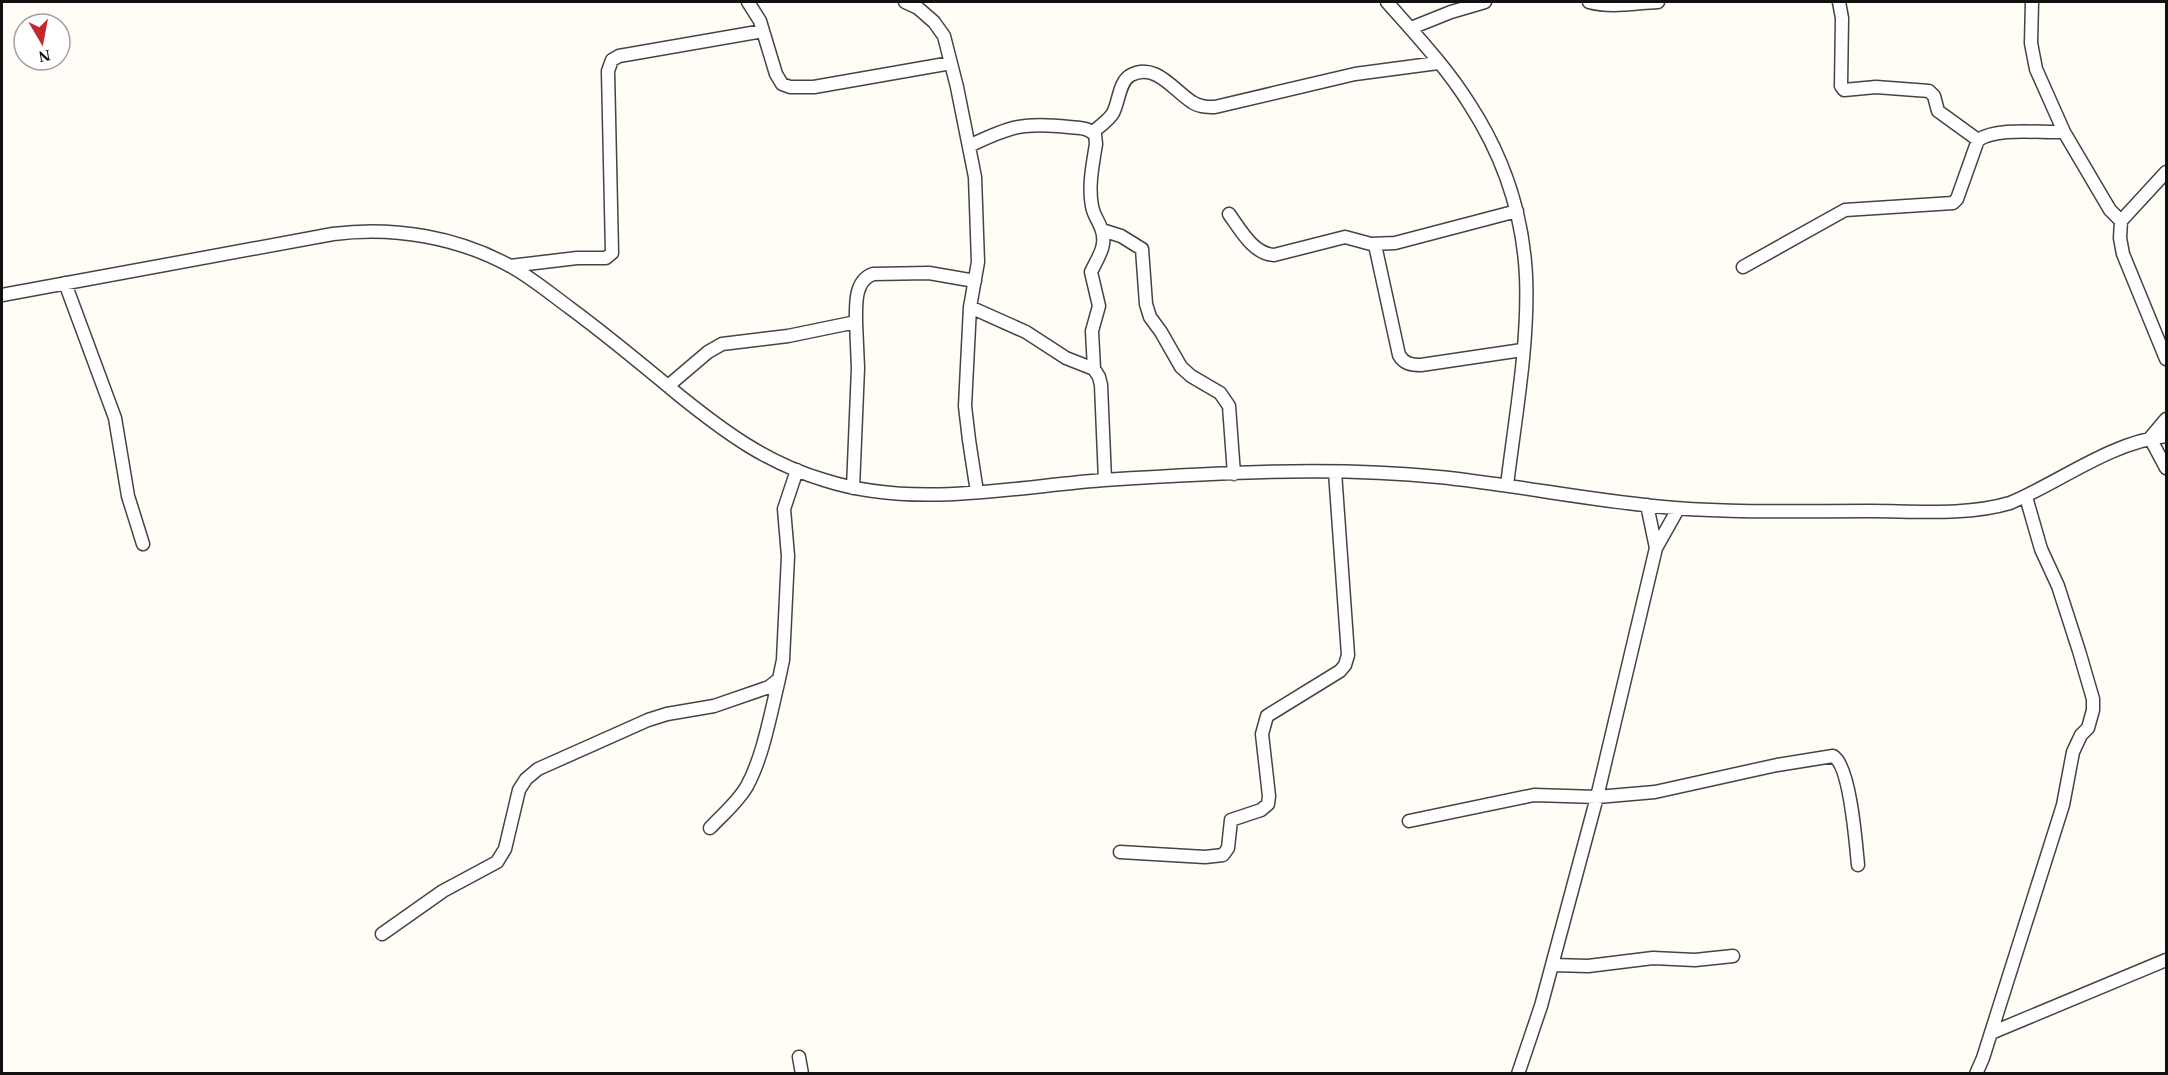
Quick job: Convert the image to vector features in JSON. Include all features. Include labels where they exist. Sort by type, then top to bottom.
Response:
[{"type":"street","points":[[748,2],[763,31],[776,74],[782,84],[790,87],[814,87],[951,63]]},
{"type":"street","points":[[905,2],[918,8],[934,22],[944,36],[975,177],[978,262],[970,307],[965,406],[977,492]]},
{"type":"street","points":[[1387,2],[1411,28],[1470,104],[1503,170],[1517,212],[1526,275],[1522,350],[1507,485]]},
{"type":"street","points":[[1411,28],[1451,12],[1485,2]]},
{"type":"street","points":[[1588,2],[1617,5],[1658,2]]},
{"type":"street","points":[[1839,2],[1842,18],[1841,86],[1844,90],[1876,87],[1929,91],[1934,96],[1938,111],[1978,140]]},
{"type":"street","points":[[2032,2],[2031,43],[2036,69],[2064,132],[2110,210],[2121,221]]},
{"type":"street","points":[[510,266],[577,258],[606,258],[612,253],[608,71],[612,60],[620,56],[763,31]]},
{"type":"street","points":[[1093,132],[1112,116],[1125,81],[1132,74],[1137,73],[1155,74],[1193,103],[1215,107],[1355,74],[1438,63]]},
{"type":"street","points":[[969,146],[994,134],[1022,125],[1086,128],[1093,132],[1096,138],[1091,203],[1102,230],[1102,251],[1091,272],[1099,306],[1092,331],[1094,369],[1101,385],[1105,480]]},
{"type":"street","points":[[1743,267],[1845,210],[1953,203],[1957,199],[1978,140],[1985,135],[2009,132],[2064,132]]},
{"type":"street","points":[[2166,172],[2121,221],[2120,238],[2123,254],[2166,359]]},
{"type":"street","points":[[1228,214],[1253,245],[1270,255],[1288,253],[1346,237],[1375,245],[1415,239],[1517,212]]},
{"type":"street","points":[[1102,230],[1121,236],[1142,249],[1146,304],[1150,317],[1180,367],[1220,393],[1226,400],[1230,416],[1234,474]]},
{"type":"street","points":[[2,295],[333,234],[363,231],[399,232],[431,237],[510,266],[576,312],[736,439],[770,459],[825,481],[853,488],[913,494],[977,492],[1105,480],[1290,471],[1406,474],[1507,485],[1647,506],[1678,508],[1748,511],[1949,511],[1995,507],[2026,496],[2120,447],[2166,436]]},
{"type":"street","points":[[1375,245],[1400,356],[1404,361],[1421,365],[1522,350]]},
{"type":"street","points":[[853,488],[857,400],[856,322],[859,288],[862,281],[880,273],[929,273],[975,281]]},
{"type":"street","points":[[65,283],[115,418],[128,496],[143,544]]},
{"type":"street","points":[[970,307],[1026,332],[1066,358],[1094,369]]},
{"type":"street","points":[[668,386],[708,352],[722,344],[788,336],[856,322]]},
{"type":"street","points":[[2150,438],[2166,419]]},
{"type":"street","points":[[2150,438],[2166,468]]},
{"type":"street","points":[[710,828],[741,795],[747,785],[759,754],[782,670],[788,556],[784,509],[797,470]]},
{"type":"street","points":[[1120,852],[1205,857],[1223,855],[1228,848],[1231,820],[1261,810],[1268,804],[1262,734],[1267,716],[1340,670],[1345,665],[1348,655],[1335,472]]},
{"type":"street","points":[[1976,1074],[2063,805],[2073,752],[2081,735],[2088,728],[2093,710],[2093,699],[2079,651],[2058,586],[2041,549],[2026,496]]},
{"type":"street","points":[[1647,506],[1656,548]]},
{"type":"street","points":[[1518,1074],[1553,965],[1597,797],[1656,548],[1678,508]]},
{"type":"street","points":[[382,934],[443,891],[497,862],[505,849],[519,790],[526,779],[538,770],[648,720],[667,714],[714,706],[769,687],[778,679]]},
{"type":"street","points":[[1409,821],[1534,795],[1597,797],[1655,792],[1778,765],[1833,756],[1840,762],[1847,785],[1858,866]]},
{"type":"street","points":[[1553,965],[1588,966],[1653,958],[1695,960],[1733,956]]},
{"type":"street","points":[[1991,1033],[2166,960]]},
{"type":"street","points":[[799,1058],[802,1074]]}]
